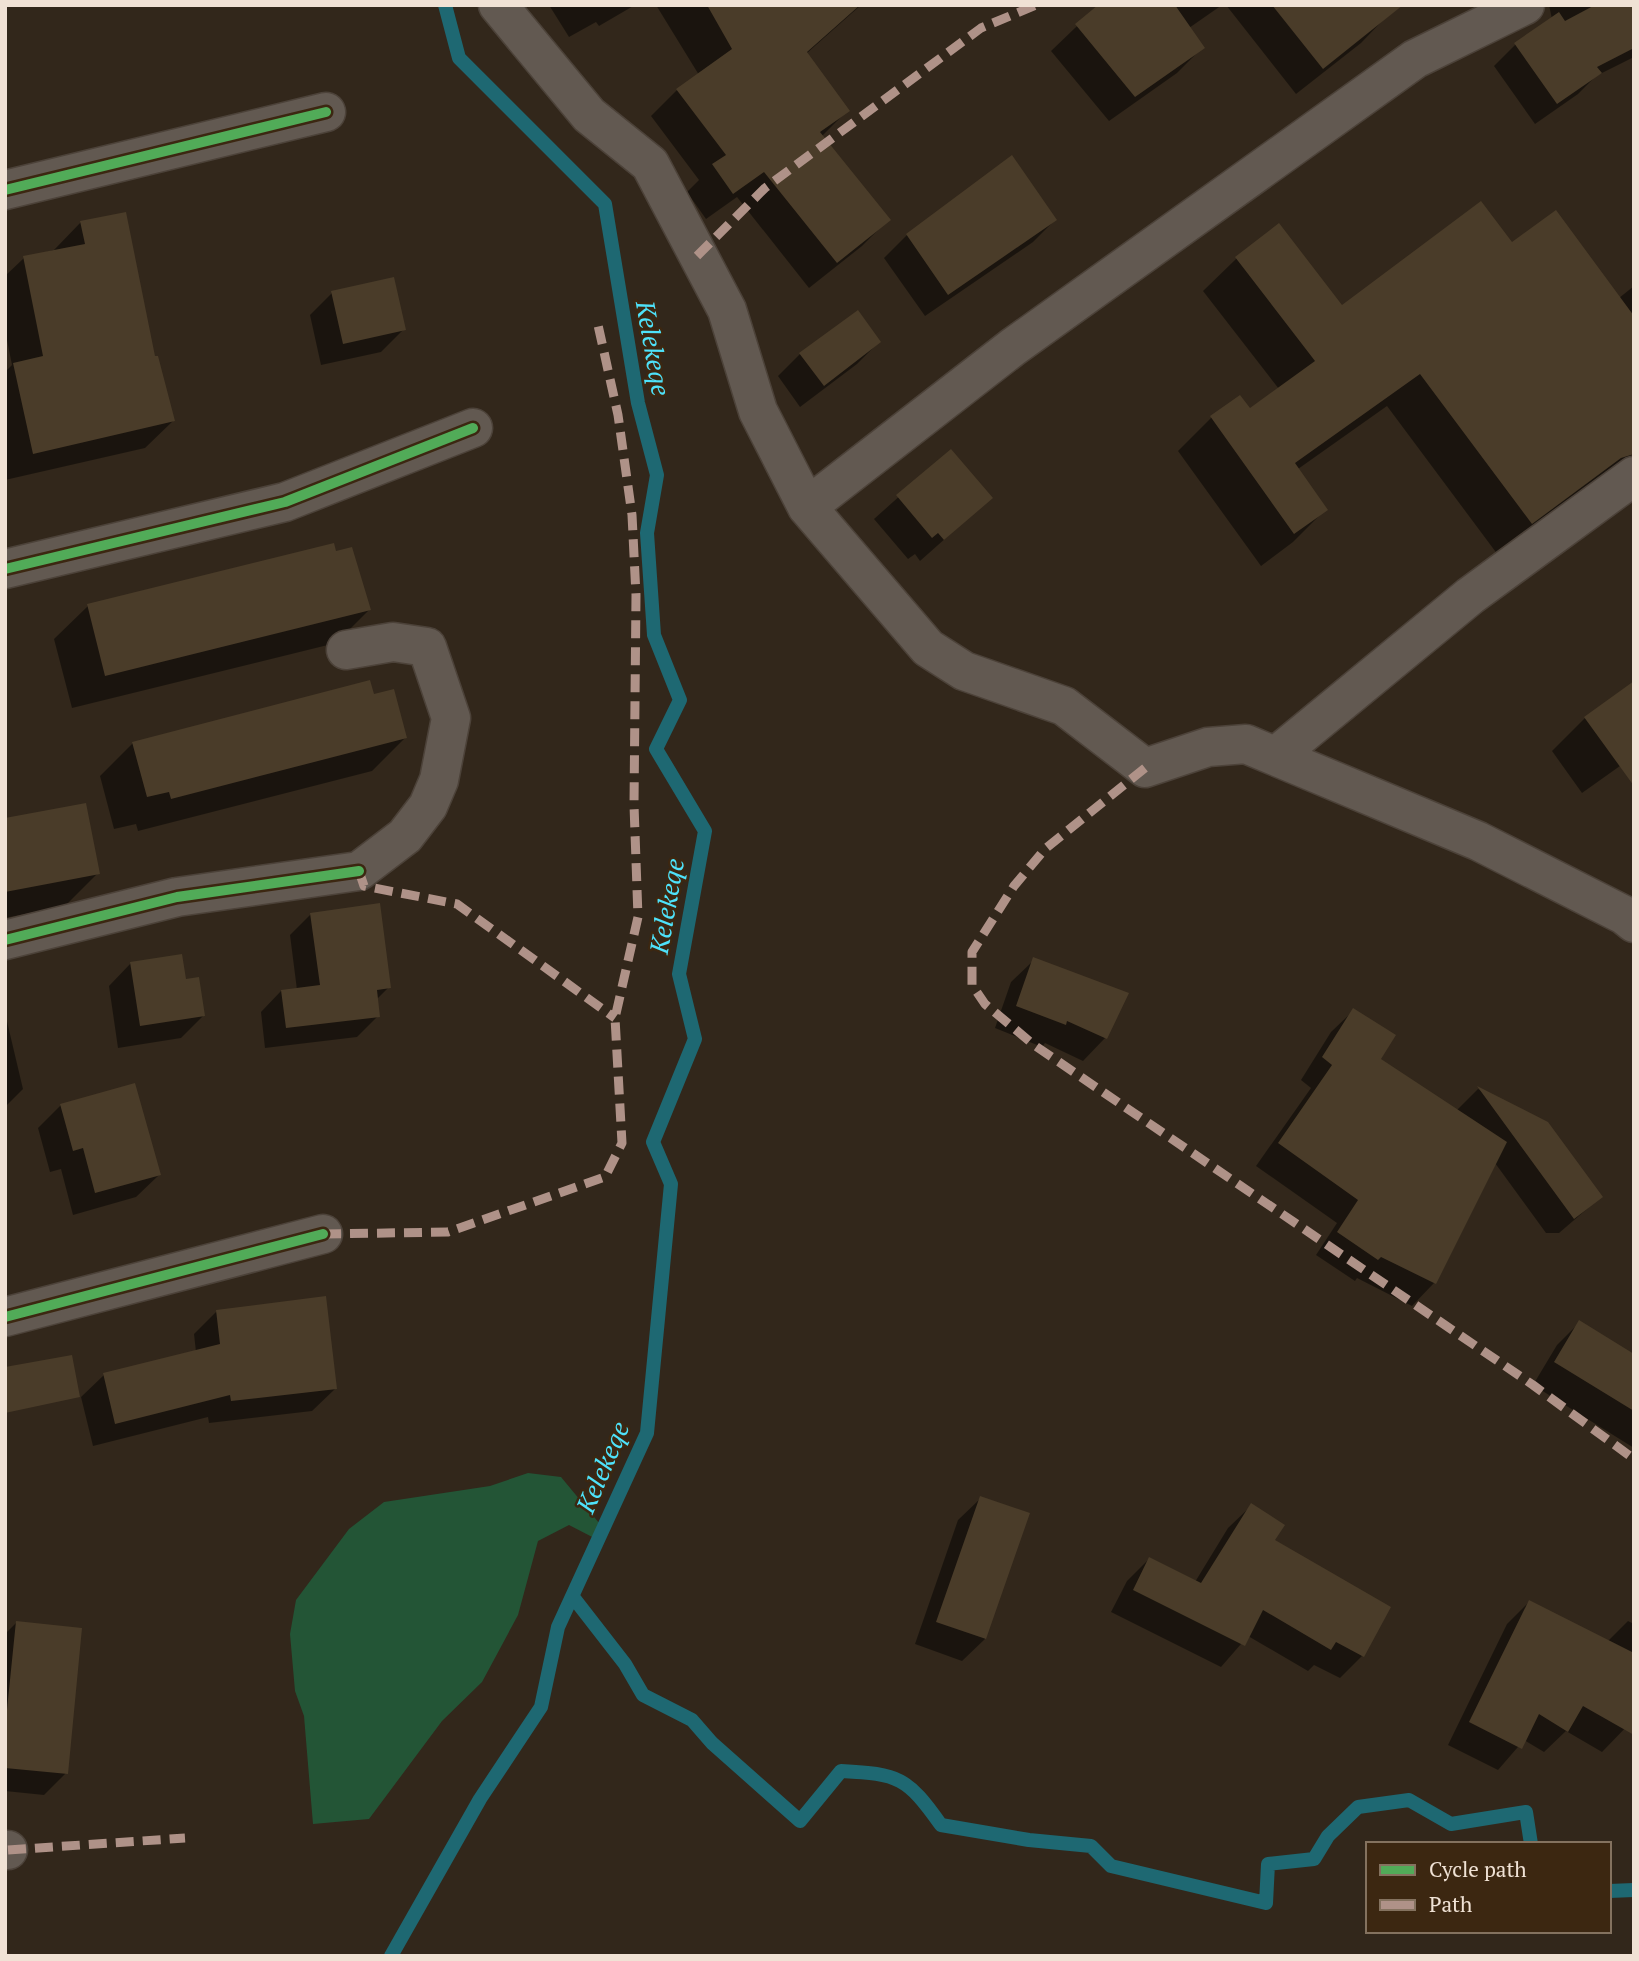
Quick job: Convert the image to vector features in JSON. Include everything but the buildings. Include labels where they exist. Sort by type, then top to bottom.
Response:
[{"type":"street","points":[[498,5],[589,115],[650,164],[727,310],[758,411],[807,507],[928,648],[964,671],[1064,706],[1145,768],[1208,747],[1246,744],[1478,842],[1631,915]]},
{"type":"street","points":[[807,507],[1013,347],[1415,59],[1525,5]]},
{"type":"street","points":[[5,190],[326,112]]},
{"type":"street","points":[[5,569],[285,502],[473,428]]},
{"type":"street","points":[[1277,755],[1469,596],[1634,476]]},
{"type":"street","points":[[5,940],[177,897],[359,871],[405,836],[428,806],[439,780],[451,718],[427,647],[393,642],[346,650]]},
{"type":"street","points":[[5,1317],[323,1234]]},
{"type":"green space","points":[[528,1473],[561,1477],[604,1529],[600,1541],[569,1525],[538,1541],[518,1615],[482,1682],[442,1721],[369,1819],[313,1824],[304,1716],[295,1691],[290,1634],[296,1600],[349,1529],[384,1502],[490,1486]]},
{"type":"waterway","name":"Kelekeqe","points":[[391,1956],[480,1799],[541,1707],[558,1627],[647,1433],[671,1184],[653,1142],[695,1039],[679,974],[705,831],[656,749],[680,700],[654,635],[647,533],[657,475],[638,403],[605,204],[459,58],[445,5]]},
{"type":"waterway","points":[[573,1597],[625,1664],[643,1695],[692,1720],[712,1743],[800,1821],[841,1771],[876,1774],[900,1781],[910,1788],[941,1825],[1029,1840],[1091,1846],[1111,1866],[1266,1903],[1268,1864],[1314,1859],[1328,1836],[1358,1807],[1409,1800],[1451,1824],[1526,1812],[1531,1842]]},
{"type":"waterway","points":[[1611,1891],[1634,1890]]},
{"type":"marked path","points":[[697,256],[765,188],[981,28],[1036,5]]},
{"type":"marked path","points":[[323,1234],[448,1232],[605,1177],[622,1143],[615,1018],[638,917],[634,805],[636,595],[632,515],[618,415],[598,325]]},
{"type":"marked path","points":[[1145,768],[1045,849],[1014,886],[972,952],[972,985],[985,1004],[1034,1045],[1533,1385],[1634,1459]]},
{"type":"marked path","points":[[359,871],[364,886],[457,904],[615,1018]]},
{"type":"marked path","points":[[8,1850],[185,1838]]},
{"type":"cycle path","points":[[5,190],[326,112]]},
{"type":"cycle path","points":[[5,569],[285,502],[473,428]]},
{"type":"cycle path","points":[[5,940],[177,897],[359,871]]},
{"type":"cycle path","points":[[5,1317],[323,1234]]}]
